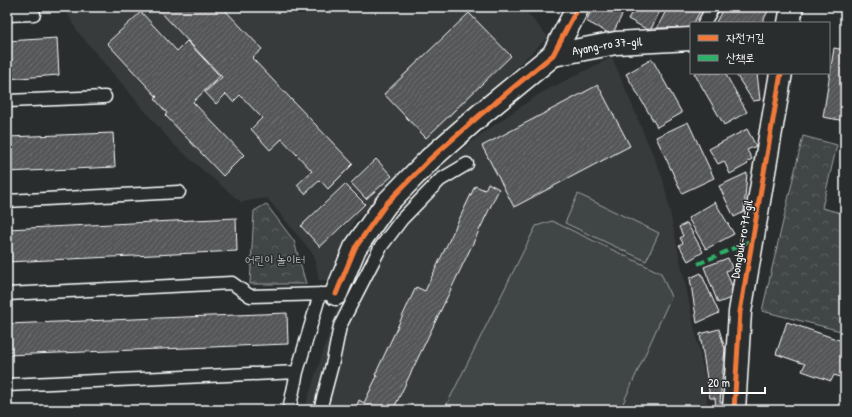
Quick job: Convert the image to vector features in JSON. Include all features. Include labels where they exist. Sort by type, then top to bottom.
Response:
[{"type":"street","name":"Ayang-ro 37-gil","points":[[553,55],[578,7]]},
{"type":"street","points":[[789,22],[792,7]]},
{"type":"street","name":"Ayang-ro 37-gil","points":[[553,55],[616,43],[690,39]]},
{"type":"street","points":[[328,294],[355,248],[386,204],[430,159],[480,114],[553,55]]},
{"type":"street","name":"Dongbuk-ro 71-gil","points":[[734,410],[740,312],[781,74]]},
{"type":"lane","points":[[704,22],[712,7]]},
{"type":"lane","points":[[7,15],[34,14]]},
{"type":"lane","points":[[7,102],[105,97]]},
{"type":"lane","points":[[320,410],[333,361],[340,326],[380,248],[402,219],[440,180],[467,164]]},
{"type":"lane","points":[[7,201],[179,192]]},
{"type":"lane","points":[[7,294],[232,282],[250,296],[328,294],[297,372],[289,410]]},
{"type":"lane","points":[[7,385],[297,372]]},
{"type":"shaded area","points":[[64,7],[522,7],[548,37],[354,221],[329,280],[319,280],[314,255],[267,198],[241,202],[173,144],[77,31]]},
{"type":"shaded area","points":[[612,57],[663,179],[706,383],[707,410],[304,410],[336,312],[375,242],[400,208],[433,173],[480,135],[539,94]]},
{"type":"green space","points":[[803,136],[837,145],[822,208],[845,214],[845,332],[762,311]]},
{"type":"green space","points":[[578,194],[659,233],[646,261],[565,223]]},
{"type":"green space","name":"어린이 놀이터","points":[[266,204],[294,241],[306,284],[250,284],[254,211]]},
{"type":"green space","points":[[552,221],[661,273],[671,297],[620,410],[454,410],[446,406],[536,226]]},
{"type":"building","points":[[156,7],[222,7],[262,49],[252,58],[353,164],[328,189],[320,180],[305,194],[297,185],[312,171],[282,139],[270,150],[251,129],[262,118],[240,95],[233,102],[226,94],[216,104],[205,92],[222,77]]},
{"type":"building","points":[[593,7],[626,7],[612,35],[586,21]]},
{"type":"building","points":[[635,7],[662,7],[650,31],[628,19]]},
{"type":"building","points":[[668,7],[702,7],[694,22],[690,22],[690,28],[657,28]]},
{"type":"building","points":[[724,7],[761,7],[768,11],[762,22],[716,22]]},
{"type":"building","points":[[141,12],[177,51],[187,41],[220,76],[193,102],[244,155],[223,176],[165,115],[167,113],[155,99],[157,97],[107,43]]},
{"type":"building","points":[[469,13],[511,56],[426,138],[384,94]]},
{"type":"building","points":[[57,38],[59,75],[7,79],[7,41]]},
{"type":"building","points":[[834,48],[845,50],[845,121],[823,117]]},
{"type":"building","points":[[652,59],[682,113],[657,127],[626,74]]},
{"type":"building","points":[[695,74],[726,74],[747,112],[724,125]]},
{"type":"building","points":[[736,74],[757,74],[760,100],[753,101]]},
{"type":"building","points":[[598,85],[630,146],[514,207],[482,146]]},
{"type":"building","points":[[688,122],[714,178],[682,193],[656,137]]},
{"type":"building","points":[[747,129],[756,146],[747,150],[752,159],[747,162],[748,164],[730,174],[724,161],[718,164],[709,149]]},
{"type":"building","points":[[113,133],[115,167],[7,172],[7,137]]},
{"type":"building","points":[[376,159],[392,176],[366,199],[351,183]]},
{"type":"building","points":[[747,173],[744,212],[734,217],[719,186]]},
{"type":"building","points":[[488,183],[499,189],[394,408],[398,410],[355,410],[359,400],[364,403],[377,376],[375,375],[416,287],[425,291],[475,186],[485,190]]},
{"type":"building","points":[[345,184],[365,204],[320,247],[301,226]]},
{"type":"building","points":[[715,202],[734,234],[706,249],[688,218]]},
{"type":"building","points":[[236,218],[237,251],[7,262],[7,229]]},
{"type":"building","points":[[687,223],[703,252],[688,261],[679,245],[683,243],[680,238],[683,236],[679,227]]},
{"type":"building","points":[[728,258],[732,268],[726,271],[736,296],[718,303],[704,267]]},
{"type":"building","points":[[701,273],[719,313],[697,323],[690,278]]},
{"type":"building","points":[[287,313],[288,344],[7,355],[7,324]]},
{"type":"building","points":[[787,322],[845,342],[845,374],[843,378],[834,375],[831,381],[802,371],[805,364],[776,354]]},
{"type":"building","points":[[719,329],[725,349],[720,402],[726,403],[726,410],[716,410],[715,398],[710,398],[700,334]]},
{"type":"building","points":[[269,408],[269,410],[226,410]]},
{"type":"marked path","points":[[698,264],[752,240]]},
{"type":"cycle path","points":[[336,294],[355,248],[386,204],[430,159],[480,115],[553,55],[578,7]]},
{"type":"cycle path","points":[[734,410],[740,312],[781,74]]}]
